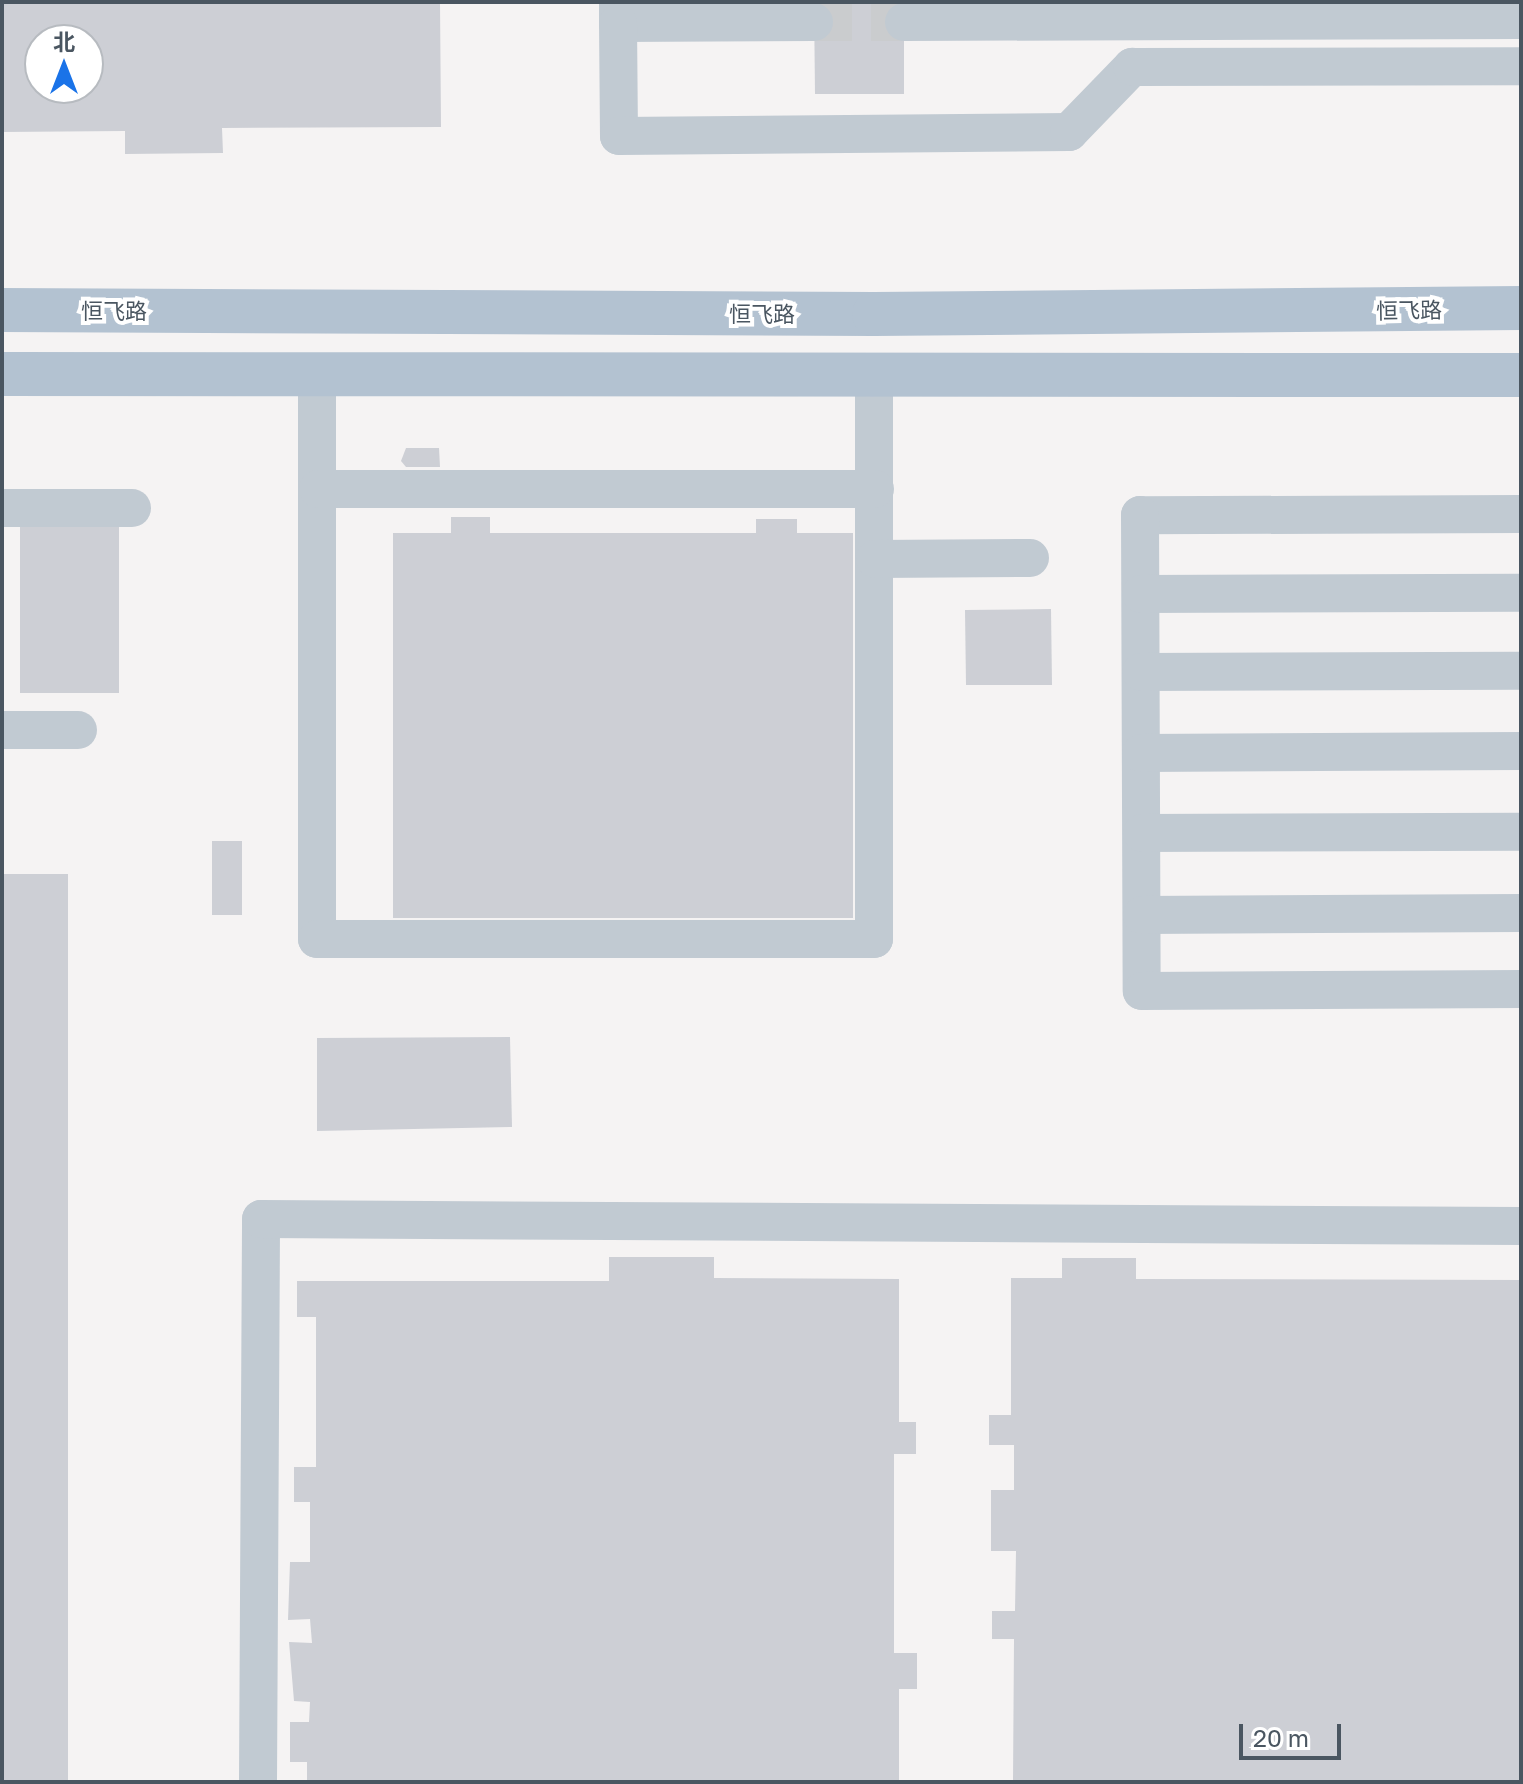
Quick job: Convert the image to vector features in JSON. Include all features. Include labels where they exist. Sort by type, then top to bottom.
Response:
[{"type":"main road","name":"恒飞路","points":[[2,310],[889,314],[1521,308]]},
{"type":"main road","points":[[2,374],[1521,375]]},
{"type":"lane","points":[[904,22],[1374,11],[1521,20]]},
{"type":"lane","points":[[814,22],[618,12],[619,136],[1069,132],[1132,67],[1521,66]]},
{"type":"lane","points":[[317,372],[317,939],[874,939],[874,376]]},
{"type":"lane","points":[[318,489],[875,489]]},
{"type":"lane","points":[[2,508],[132,508]]},
{"type":"lane","points":[[1521,514],[1140,515],[1142,991],[1521,989]]},
{"type":"lane","points":[[875,559],[1030,558]]},
{"type":"lane","points":[[1141,594],[1521,593]]},
{"type":"lane","points":[[1141,672],[1521,671]]},
{"type":"lane","points":[[2,730],[78,730]]},
{"type":"lane","points":[[1141,753],[1521,751]]},
{"type":"lane","points":[[1142,833],[1521,832]]},
{"type":"lane","points":[[1142,915],[1521,913]]},
{"type":"lane","points":[[258,1782],[261,1219],[1521,1226]]},
{"type":"building","points":[[2,2],[440,2],[441,127],[222,128],[223,153],[125,154],[125,131],[2,132]]},
{"type":"building","points":[[814,2],[904,2],[904,94],[815,94]]},
{"type":"building","points":[[406,448],[439,448],[440,467],[406,467],[401,461]]},
{"type":"building","points":[[451,517],[490,517],[490,533],[756,533],[756,519],[797,519],[797,533],[853,533],[853,918],[393,918],[393,533],[451,533]]},
{"type":"building","points":[[20,520],[119,520],[119,693],[20,693]]},
{"type":"building","points":[[1051,609],[1052,685],[966,685],[965,610]]},
{"type":"building","points":[[212,841],[242,841],[242,915],[212,915]]},
{"type":"building","points":[[2,874],[68,874],[68,1782],[2,1782]]},
{"type":"building","points":[[510,1037],[512,1127],[317,1131],[317,1038]]},
{"type":"building","points":[[609,1257],[714,1257],[714,1278],[899,1279],[899,1422],[916,1422],[916,1454],[894,1454],[894,1653],[917,1653],[917,1689],[899,1689],[899,1782],[307,1782],[307,1762],[290,1762],[290,1722],[309,1722],[310,1702],[294,1701],[289,1642],[312,1643],[310,1619],[288,1620],[290,1562],[310,1562],[310,1502],[294,1502],[294,1467],[316,1467],[316,1317],[297,1317],[297,1281],[609,1281]]},
{"type":"building","points":[[1062,1258],[1136,1258],[1136,1279],[1521,1280],[1521,1782],[1013,1782],[1014,1639],[992,1639],[992,1611],[1015,1611],[1016,1551],[991,1551],[991,1490],[1014,1490],[1014,1445],[989,1445],[989,1415],[1011,1415],[1011,1278],[1062,1278]]},
{"type":"tunnel","points":[[814,22],[904,22]]}]
